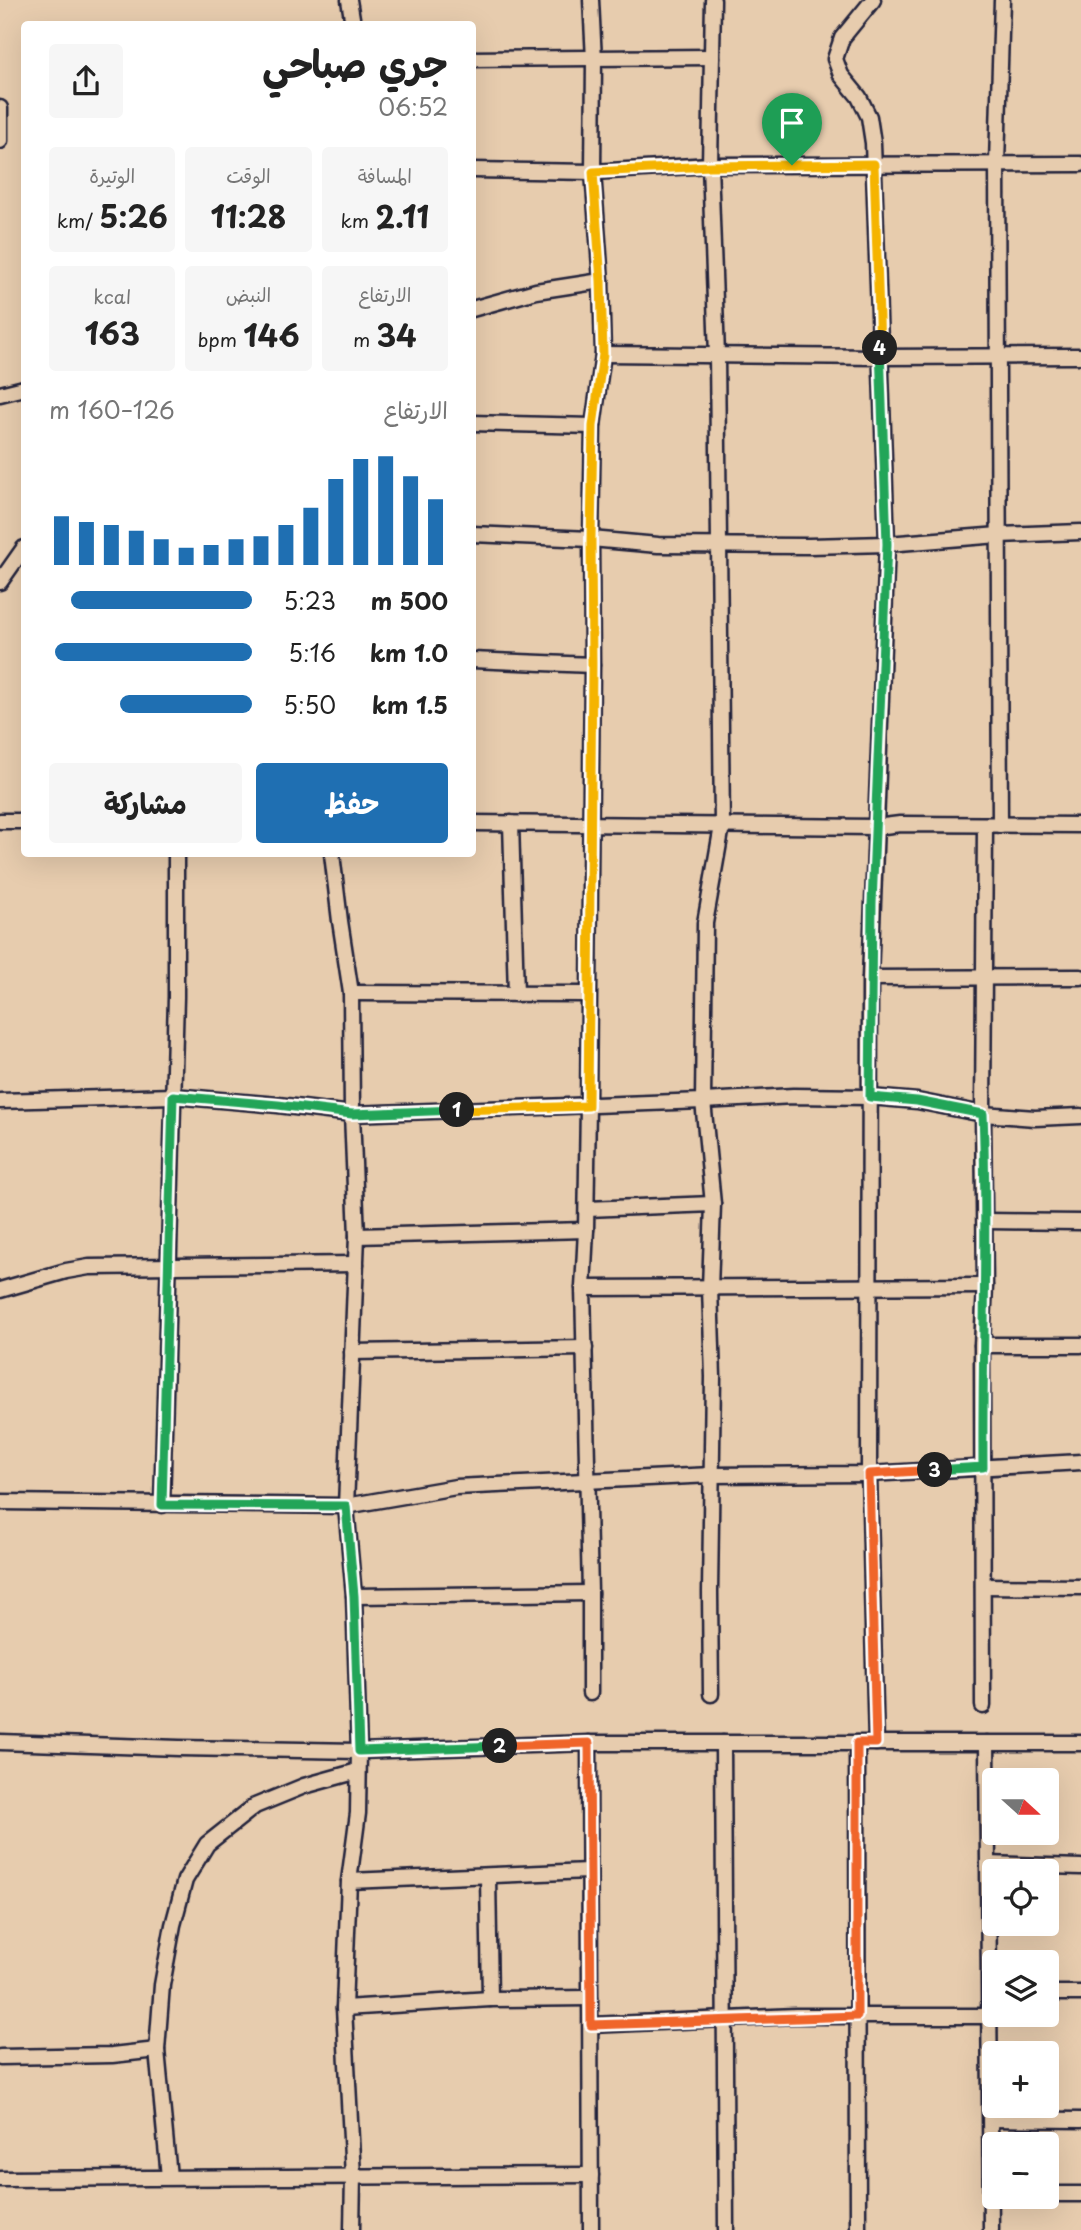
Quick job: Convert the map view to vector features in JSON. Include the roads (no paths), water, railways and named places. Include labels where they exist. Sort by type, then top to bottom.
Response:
[{"type":"street","points":[[349,0],[352,21]]},
{"type":"street","points":[[590,1693],[583,1288],[587,1209],[593,426],[603,354],[593,172],[592,0]]},
{"type":"street","points":[[711,1694],[713,1377],[710,1288],[713,1204],[703,1101],[705,923],[722,826],[716,355],[710,166],[713,0]]},
{"type":"street","points":[[873,0],[842,38],[835,59],[841,75],[859,97],[869,117],[874,164],[887,544],[870,978],[869,1474],[876,1743]]},
{"type":"street","points":[[1000,825],[997,163],[1002,0]]},
{"type":"street","points":[[476,60],[712,57]]},
{"type":"street","points":[[0,108],[0,141]]},
{"type":"street","points":[[476,170],[593,172],[710,166],[1081,164]]},
{"type":"street","points":[[476,308],[537,291],[601,281]]},
{"type":"street","points":[[603,354],[1081,356]]},
{"type":"street","points":[[0,394],[21,389]]},
{"type":"street","points":[[476,423],[593,426]]},
{"type":"street","points":[[476,534],[658,545],[717,545],[887,544],[1081,532]]},
{"type":"street","points":[[0,582],[21,552]]},
{"type":"street","points":[[476,660],[592,665]]},
{"type":"street","points":[[0,821],[21,821]]},
{"type":"street","points":[[476,823],[876,827],[900,824],[1081,825]]},
{"type":"street","points":[[511,823],[516,993]]},
{"type":"street","points":[[983,1706],[985,825]]},
{"type":"street","points":[[162,1505],[176,998],[176,857]]},
{"type":"street","points":[[332,857],[351,993],[357,1236],[346,1506],[354,1596],[359,1751],[358,1813],[349,1881],[344,2008],[353,2176],[352,2230]]},
{"type":"street","points":[[870,978],[1081,977]]},
{"type":"street","points":[[351,993],[588,994]]},
{"type":"street","points":[[0,1101],[173,1096],[352,1114],[793,1096],[870,1097],[917,1101],[983,1114],[1035,1118],[1081,1116]]},
{"type":"street","points":[[587,1209],[713,1204]]},
{"type":"street","points":[[985,1221],[1081,1222]]},
{"type":"street","points":[[357,1236],[586,1230]]},
{"type":"street","points":[[0,1290],[66,1270],[89,1267],[356,1264]]},
{"type":"street","points":[[583,1288],[985,1286]]},
{"type":"street","points":[[982,1345],[1081,1345]]},
{"type":"street","points":[[352,1352],[584,1348]]},
{"type":"street","points":[[0,1503],[346,1506],[456,1487],[712,1475],[869,1474],[1081,1462]]},
{"type":"street","points":[[983,1586],[1081,1587]]},
{"type":"street","points":[[354,1596],[590,1593]]},
{"type":"street","points":[[0,1742],[359,1751],[589,1743],[1081,1743]]},
{"type":"street","points":[[589,1743],[591,2230]]},
{"type":"street","points":[[723,1743],[726,2230]]},
{"type":"street","points":[[857,1743],[858,2230]]},
{"type":"street","points":[[987,1743],[988,1859]]},
{"type":"street","points":[[169,2178],[157,2050],[162,1984],[185,1880],[207,1844],[255,1806],[304,1786],[358,1771]]},
{"type":"street","points":[[1059,1866],[1081,1867]]},
{"type":"street","points":[[349,1881],[588,1871]]},
{"type":"street","points":[[488,1876],[490,1999]]},
{"type":"street","points":[[1059,1993],[1081,1993]]},
{"type":"street","points":[[344,2008],[490,1999],[590,1998]]},
{"type":"street","points":[[591,2025],[857,2016],[982,2016]]},
{"type":"street","points":[[990,2027],[991,2132]]},
{"type":"street","points":[[0,2057],[113,2055],[157,2050]]},
{"type":"street","points":[[991,2119],[1081,2120]]},
{"type":"street","points":[[0,2179],[591,2175]]},
{"type":"street","points":[[1059,2194],[1081,2194]]},
{"type":"street","points":[[991,2230],[992,2209]]}]
